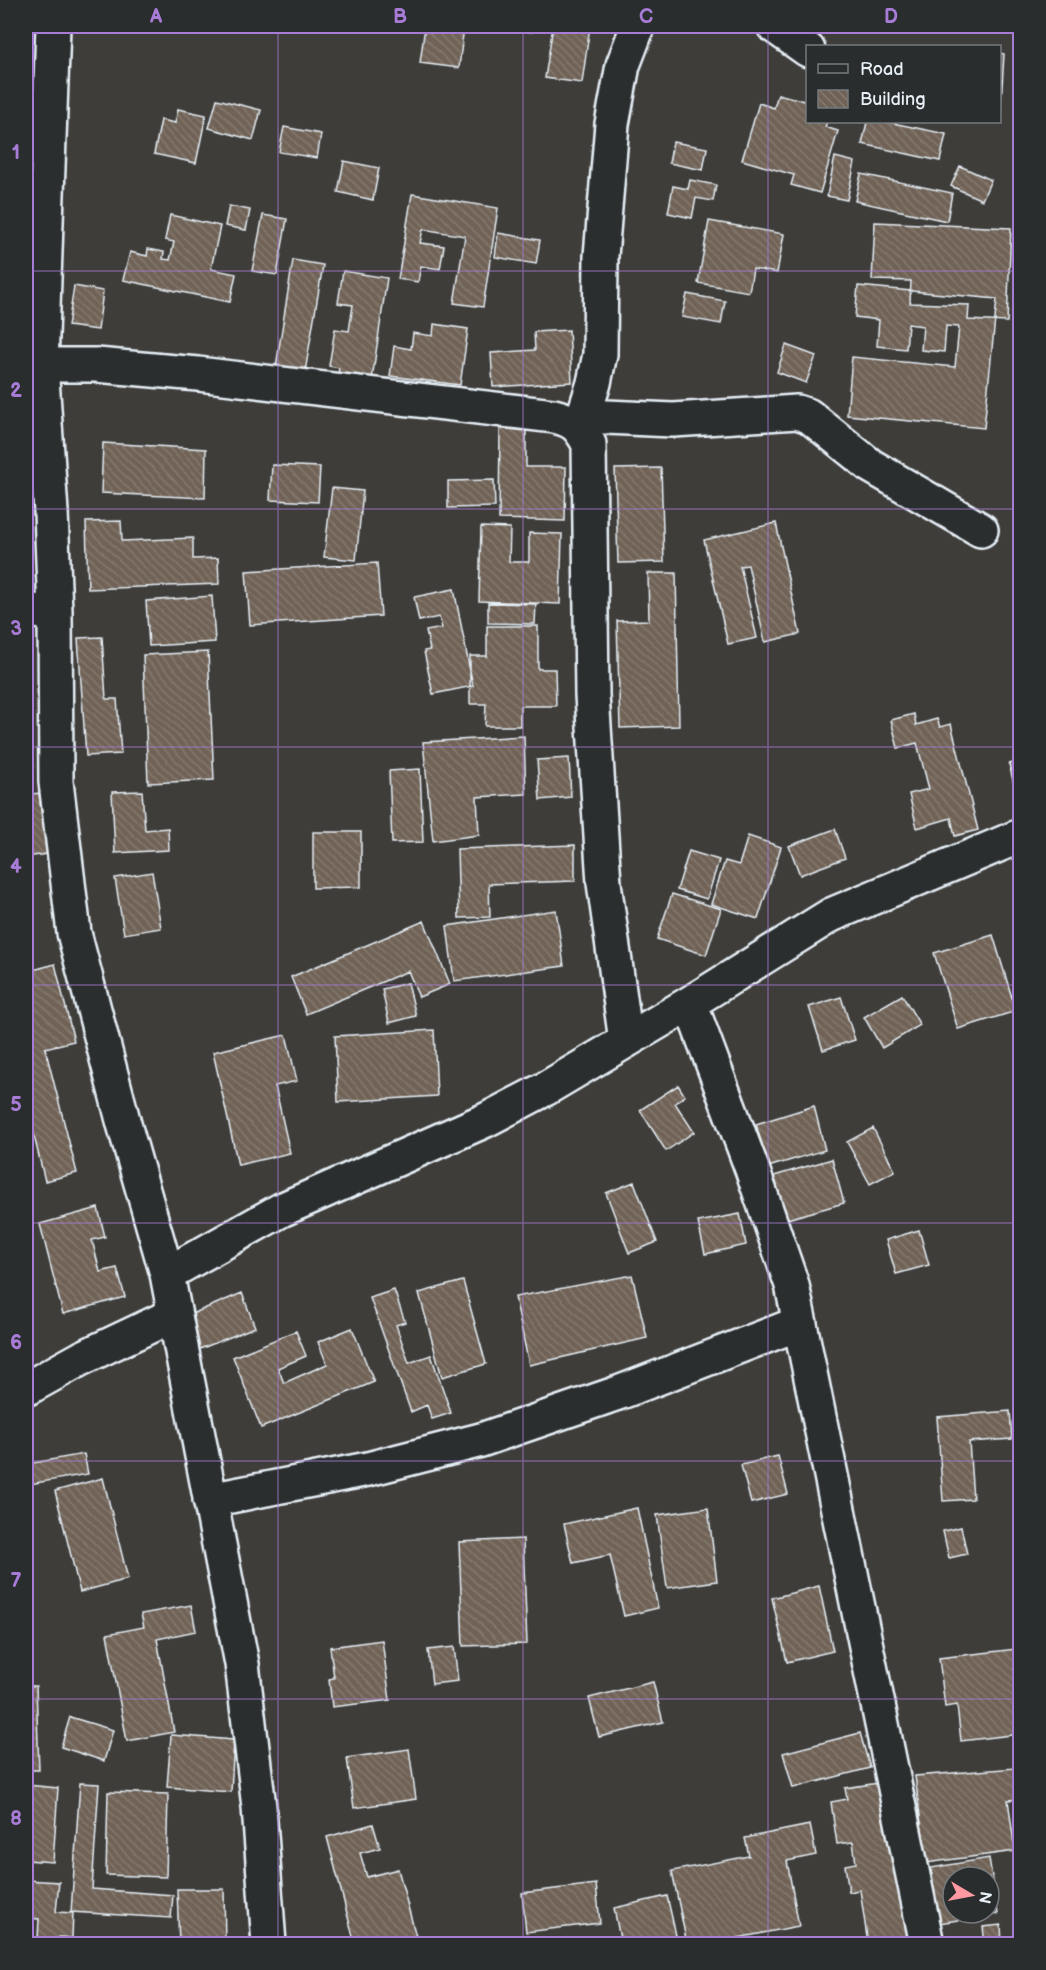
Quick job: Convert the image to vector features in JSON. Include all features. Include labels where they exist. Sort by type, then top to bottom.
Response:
[{"type":"street","points":[[53,26],[33,364],[51,501],[40,612],[56,782],[74,933],[124,1124],[167,1274],[173,1315],[242,1664],[259,1807],[269,1944]]},
{"type":"street","points":[[626,1041],[604,883],[592,695],[589,444],[582,422],[594,384],[600,354],[601,256],[612,124],[623,65],[638,26]]},
{"type":"street","points":[[774,26],[806,49]]},
{"type":"street","points":[[33,364],[96,364],[210,375],[554,416],[582,422],[674,420],[797,412],[809,416],[871,466],[981,530]]},
{"type":"street","points":[[167,1274],[281,1210],[486,1120],[546,1089],[831,915],[1020,836]]},
{"type":"street","points":[[690,1003],[752,1169],[792,1285],[927,1944]]},
{"type":"street","points":[[26,1389],[82,1358],[173,1315]]},
{"type":"street","points":[[210,1500],[368,1469],[481,1440],[621,1392],[800,1323]]},
{"type":"building","points":[[425,26],[464,26],[459,68],[420,63]]},
{"type":"building","points":[[481,26],[533,26],[532,32]]},
{"type":"building","points":[[553,26],[590,26],[582,83],[545,78]]},
{"type":"building","points":[[1001,53],[1004,54],[1001,103]]},
{"type":"building","points":[[26,77],[33,79],[28,99],[26,98]]},
{"type":"building","points":[[778,94],[806,101],[806,123],[827,123],[825,127],[838,131],[820,193],[791,185],[794,175],[742,160],[759,103],[774,108]]},
{"type":"building","points":[[217,99],[261,110],[253,140],[209,128]]},
{"type":"building","points":[[178,109],[206,115],[196,163],[154,154],[161,120],[175,123]]},
{"type":"building","points":[[867,123],[893,123],[946,134],[940,161],[862,144]]},
{"type":"building","points":[[284,127],[321,134],[317,158],[279,152]]},
{"type":"building","points":[[673,142],[707,148],[703,170],[669,163]]},
{"type":"building","points":[[835,157],[855,162],[847,200],[827,196]]},
{"type":"building","points":[[344,161],[379,168],[373,200],[338,192]]},
{"type":"building","points":[[960,166],[991,180],[982,200],[951,186]]},
{"type":"building","points":[[861,174],[952,193],[947,221],[855,201]]},
{"type":"building","points":[[690,180],[716,185],[713,201],[696,198],[692,218],[668,213],[673,186],[688,189]]},
{"type":"building","points":[[412,194],[498,208],[483,307],[454,303],[465,236],[423,229],[420,243],[444,246],[440,269],[421,266],[418,282],[398,279]]},
{"type":"building","points":[[229,206],[250,210],[246,230],[225,226]]},
{"type":"building","points":[[170,215],[220,226],[211,269],[236,274],[230,302],[123,280],[130,252],[147,256],[148,249],[164,252],[163,259],[170,260],[174,242],[165,240]]},
{"type":"building","points":[[263,215],[287,219],[277,275],[252,271]]},
{"type":"building","points":[[709,221],[784,234],[777,273],[753,269],[749,292],[698,283]]},
{"type":"building","points":[[875,222],[1011,228],[1007,322],[968,320],[969,305],[910,303],[911,281],[872,280]]},
{"type":"building","points":[[498,233],[540,240],[536,264],[495,257]]},
{"type":"building","points":[[293,260],[323,265],[305,372],[276,367]]},
{"type":"building","points":[[343,271],[387,278],[371,386],[337,381],[339,368],[329,366],[335,329],[349,331],[353,305],[338,303]]},
{"type":"building","points":[[74,286],[103,291],[98,330],[68,326]]},
{"type":"building","points":[[858,286],[997,299],[984,428],[847,415],[852,357],[955,367],[959,327],[946,326],[944,352],[921,350],[923,326],[908,324],[906,349],[877,346],[879,320],[855,317]]},
{"type":"building","points":[[687,294],[725,301],[721,324],[682,317]]},
{"type":"building","points":[[434,324],[468,329],[460,385],[390,376],[394,346],[411,349],[413,333],[433,336]]},
{"type":"building","points":[[569,330],[572,382],[493,387],[491,353],[535,350],[534,332]]},
{"type":"building","points":[[786,345],[816,356],[806,383],[777,372]]},
{"type":"building","points":[[26,385],[34,386],[26,478]]},
{"type":"building","points":[[500,429],[526,429],[526,467],[566,467],[565,521],[499,519]]},
{"type":"building","points":[[103,443],[206,449],[205,498],[101,493]]},
{"type":"building","points":[[272,465],[320,467],[318,502],[270,500]]},
{"type":"building","points":[[661,468],[664,562],[618,563],[615,469]]},
{"type":"building","points":[[494,480],[495,507],[448,508],[448,481]]},
{"type":"building","points":[[332,488],[363,491],[356,560],[324,557]]},
{"type":"building","points":[[121,521],[122,541],[193,538],[193,559],[218,558],[219,584],[88,589],[86,522]]},
{"type":"building","points":[[776,523],[800,634],[765,642],[748,565],[740,566],[757,638],[728,644],[704,540]]},
{"type":"building","points":[[481,527],[510,528],[509,562],[529,562],[529,533],[562,534],[560,604],[479,601]]},
{"type":"building","points":[[377,563],[381,616],[250,625],[246,571]]},
{"type":"building","points":[[648,573],[676,573],[679,726],[620,728],[617,621],[649,620]]},
{"type":"building","points":[[454,589],[473,686],[433,694],[424,651],[430,650],[426,631],[442,628],[439,617],[419,621],[414,597]]},
{"type":"building","points":[[212,596],[215,642],[149,646],[146,601]]},
{"type":"building","points":[[488,603],[536,604],[535,624],[488,623]]},
{"type":"building","points":[[487,626],[538,626],[538,669],[555,669],[556,706],[520,706],[520,726],[485,726],[486,704],[470,704],[470,656],[487,656]]},
{"type":"building","points":[[102,637],[106,699],[117,699],[121,754],[86,756],[78,638]]},
{"type":"building","points":[[208,652],[214,780],[148,783],[143,655]]},
{"type":"building","points":[[914,714],[916,725],[937,719],[940,727],[951,724],[978,830],[955,836],[951,818],[917,828],[909,794],[929,789],[917,743],[898,748],[891,720]]},
{"type":"building","points":[[524,736],[526,794],[477,797],[479,835],[433,841],[423,742]]},
{"type":"building","points":[[569,758],[571,797],[540,800],[537,760]]},
{"type":"building","points":[[1020,761],[1020,800],[1018,801],[1009,764]]},
{"type":"building","points":[[420,769],[423,842],[392,843],[389,771]]},
{"type":"building","points":[[142,791],[145,830],[168,828],[169,850],[115,853],[112,792]]},
{"type":"building","points":[[39,793],[47,854],[26,857],[26,795]]},
{"type":"building","points":[[835,829],[845,858],[800,875],[789,846]]},
{"type":"building","points":[[313,832],[361,832],[361,887],[313,888]]},
{"type":"building","points":[[748,836],[781,847],[758,919],[711,904],[725,861],[739,865]]},
{"type":"building","points":[[575,845],[575,881],[489,884],[490,917],[459,918],[457,849]]},
{"type":"building","points":[[689,851],[719,860],[707,899],[677,890]]},
{"type":"building","points":[[152,872],[161,928],[124,934],[115,878]]},
{"type":"building","points":[[672,894],[721,909],[706,955],[657,939]]},
{"type":"building","points":[[556,910],[564,966],[454,981],[447,926]]},
{"type":"building","points":[[424,921],[450,984],[419,997],[408,971],[306,1014],[291,977]]},
{"type":"building","points":[[993,935],[1016,1011],[958,1029],[934,953]]},
{"type":"building","points":[[55,964],[74,1041],[45,1048],[77,1173],[45,1181],[26,1103],[26,972]]},
{"type":"building","points":[[408,983],[416,1016],[389,1023],[382,989]]},
{"type":"building","points":[[902,995],[920,1025],[882,1048],[864,1017]]},
{"type":"building","points":[[841,997],[855,1040],[823,1050],[809,1007]]},
{"type":"building","points":[[434,1030],[437,1096],[338,1102],[335,1036]]},
{"type":"building","points":[[286,1035],[297,1081],[275,1086],[290,1153],[238,1165],[213,1052]]},
{"type":"building","points":[[678,1085],[685,1096],[675,1103],[694,1132],[666,1151],[640,1110]]},
{"type":"building","points":[[814,1106],[825,1150],[768,1167],[756,1124]]},
{"type":"building","points":[[873,1128],[895,1171],[870,1184],[847,1142]]},
{"type":"building","points":[[832,1159],[844,1203],[787,1219],[774,1176]]},
{"type":"building","points":[[634,1182],[657,1242],[629,1253],[606,1193]]},
{"type":"building","points":[[98,1208],[105,1237],[92,1240],[100,1272],[117,1268],[125,1297],[63,1314],[40,1224]]},
{"type":"building","points":[[740,1214],[746,1245],[705,1254],[698,1222]]},
{"type":"building","points":[[919,1230],[929,1265],[896,1274],[886,1240]]},
{"type":"building","points":[[632,1275],[647,1338],[529,1365],[515,1297]]},
{"type":"building","points":[[463,1281],[486,1364],[442,1377],[419,1293]]},
{"type":"building","points":[[394,1290],[405,1322],[396,1325],[409,1363],[431,1355],[451,1413],[432,1419],[427,1405],[411,1412],[370,1298]]},
{"type":"building","points":[[242,1293],[255,1327],[200,1349],[187,1316]]},
{"type":"building","points":[[352,1328],[374,1382],[261,1428],[233,1357],[296,1331],[306,1356],[278,1368],[284,1383],[327,1364],[318,1342]]},
{"type":"building","points":[[1010,1411],[1012,1439],[969,1442],[973,1499],[943,1501],[937,1417]]},
{"type":"building","points":[[84,1454],[88,1474],[30,1484],[27,1464]]},
{"type":"building","points":[[778,1456],[788,1494],[751,1503],[741,1465]]},
{"type":"building","points":[[103,1478],[128,1579],[80,1592],[55,1491]]},
{"type":"building","points":[[637,1508],[658,1608],[624,1616],[610,1555],[573,1563],[564,1524]]},
{"type":"building","points":[[708,1508],[717,1581],[667,1588],[657,1515]]},
{"type":"building","points":[[961,1527],[967,1554],[949,1558],[943,1531]]},
{"type":"building","points":[[523,1539],[527,1644],[463,1646],[459,1542]]},
{"type":"building","points":[[819,1586],[833,1651],[787,1662],[772,1598]]},
{"type":"building","points":[[191,1605],[196,1631],[157,1639],[174,1732],[127,1741],[107,1634],[144,1627],[141,1614]]},
{"type":"building","points":[[382,1640],[390,1700],[332,1707],[329,1679],[334,1678],[330,1647]]},
{"type":"building","points":[[454,1647],[458,1681],[432,1684],[428,1650]]},
{"type":"building","points":[[1016,1649],[1020,1687],[1020,1734],[961,1741],[957,1705],[945,1707],[939,1658]]},
{"type":"building","points":[[653,1682],[663,1722],[599,1737],[589,1698]]},
{"type":"building","points":[[26,1686],[36,1686],[39,1770],[26,1770]]},
{"type":"building","points":[[70,1717],[113,1730],[104,1761],[61,1747]]},
{"type":"building","points":[[860,1733],[870,1768],[793,1788],[783,1753]]},
{"type":"building","points":[[171,1735],[234,1740],[231,1792],[167,1787]]},
{"type":"building","points":[[409,1749],[416,1799],[354,1808],[347,1758]]},
{"type":"building","points":[[1016,1768],[1020,1799],[1008,1800],[1015,1851],[926,1863],[915,1776]]},
{"type":"building","points":[[885,1782],[909,1944],[868,1944],[860,1890],[849,1892],[845,1865],[856,1863],[853,1842],[837,1844],[831,1802],[847,1799],[845,1788]]},
{"type":"building","points":[[80,1783],[99,1784],[92,1889],[173,1895],[171,1918],[71,1912]]},
{"type":"building","points":[[26,1785],[58,1788],[53,1862],[26,1860]]},
{"type":"building","points":[[108,1792],[168,1794],[166,1877],[106,1875]]},
{"type":"building","points":[[373,1824],[380,1848],[360,1853],[367,1877],[398,1869],[418,1944],[355,1944],[327,1837]]},
{"type":"building","points":[[810,1825],[816,1855],[787,1861],[799,1926],[707,1944],[687,1944],[672,1871],[749,1856],[745,1838]]},
{"type":"building","points":[[989,1858],[990,1865],[948,1865]]},
{"type":"building","points":[[941,1866],[941,1923],[939,1923],[931,1868]]},
{"type":"building","points":[[26,1880],[59,1882],[56,1912],[73,1913],[72,1938],[59,1937],[59,1944],[26,1944],[26,1939],[38,1939],[39,1919],[26,1918]]},
{"type":"building","points":[[596,1884],[600,1923],[526,1932],[522,1893]]},
{"type":"building","points":[[177,1889],[224,1889],[225,1944],[179,1944]]},
{"type":"building","points":[[667,1896],[678,1944],[621,1944],[614,1908]]},
{"type":"building","points":[[1001,1925],[1002,1944],[985,1944],[983,1927]]}]
